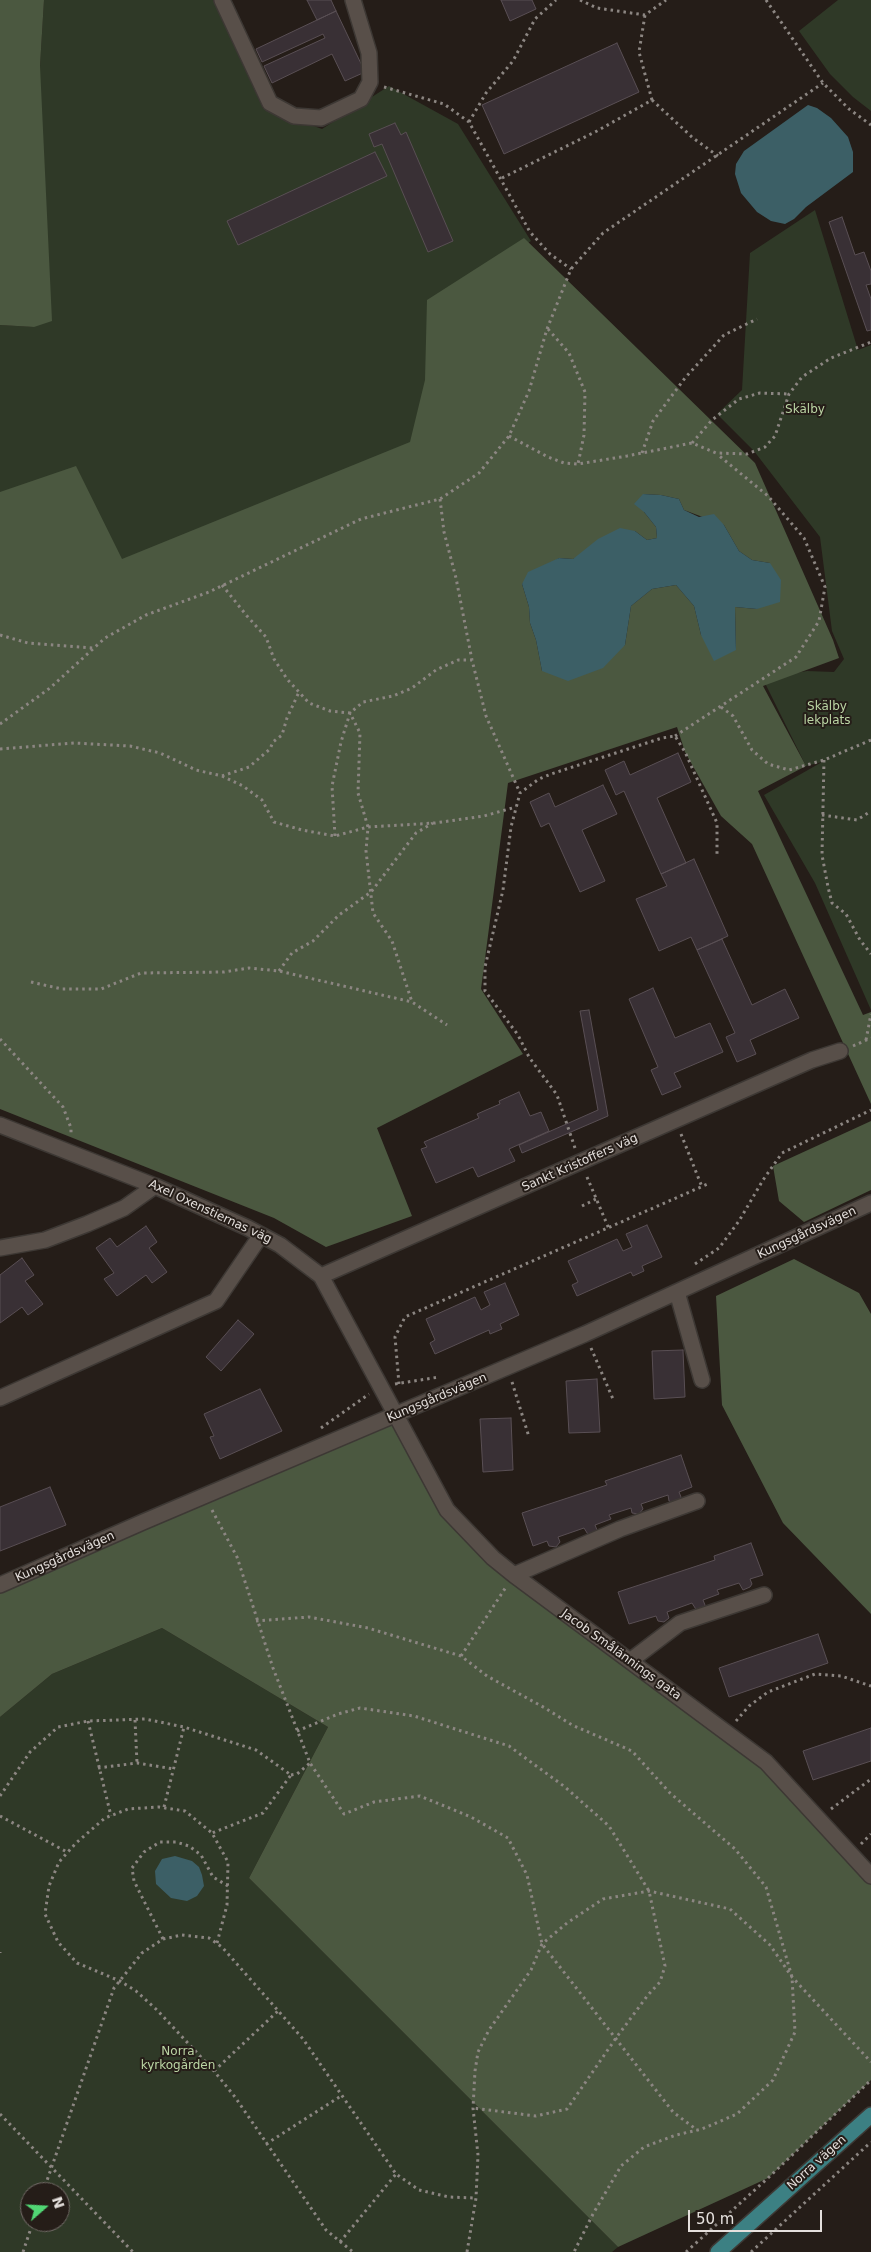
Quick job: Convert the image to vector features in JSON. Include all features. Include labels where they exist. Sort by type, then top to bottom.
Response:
[{"type":"main road","name":"Norra vägen","points":[[718,2252],[871,2115]]},
{"type":"street","points":[[222,0],[270,103],[294,116],[321,118],[361,99],[370,82],[369,53],[353,0]]},
{"type":"street","name":"Sankt Kristoffers väg","points":[[321,1276],[812,1060],[840,1051]]},
{"type":"street","name":"Axel Oxenstiernas väg","points":[[0,1125],[69,1154],[155,1186],[280,1245],[321,1276],[356,1338],[395,1416]]},
{"type":"street","points":[[0,1248],[45,1240],[87,1224],[124,1208],[155,1186]]},
{"type":"street","name":"Kungsgårdsvägen","points":[[0,1585],[585,1334],[871,1203]]},
{"type":"street","points":[[0,1398],[216,1301],[261,1235]]},
{"type":"street","points":[[677,1292],[702,1380]]},
{"type":"street","name":"Jacob Smålännings gata","points":[[395,1416],[447,1510],[493,1558],[766,1762],[871,1876]]},
{"type":"street","points":[[514,1575],[620,1530],[696,1501]]},
{"type":"street","points":[[630,1661],[680,1623],[764,1595]]},
{"type":"path","points":[[469,122],[486,93],[513,61],[535,19],[556,0]]},
{"type":"path","points":[[580,0],[597,8],[645,16]]},
{"type":"path","points":[[666,0],[645,16],[639,52],[652,100],[693,138],[718,156]]},
{"type":"path","points":[[766,0],[824,83],[849,109],[871,125]]},
{"type":"path","points":[[370,82],[444,104],[469,122],[502,178],[530,232],[550,254],[571,269]]},
{"type":"path","points":[[0,724],[50,688],[105,638],[146,615],[222,586],[361,519],[440,499],[480,473],[509,436],[529,391],[547,329],[571,269],[603,233],[824,83]]},
{"type":"path","points":[[502,178],[597,131],[652,100]]},
{"type":"path","points":[[641,454],[653,420],[685,378],[724,335],[757,319]]},
{"type":"path","points":[[547,329],[569,353],[584,392],[584,435],[578,464]]},
{"type":"path","points":[[716,453],[747,454],[765,447],[775,436],[789,394],[802,377],[831,358],[871,342]]},
{"type":"path","points":[[692,443],[712,420],[739,399],[760,394],[789,394]]},
{"type":"path","points":[[509,436],[548,457],[564,463],[578,464],[641,454],[692,443],[716,453],[768,496],[804,538],[825,587],[819,621],[796,657],[675,736],[662,738],[551,774],[539,779],[520,793],[511,827],[502,890],[486,967],[485,991],[518,1035],[529,1057],[557,1095],[580,1162],[609,1229]]},
{"type":"path","points":[[440,499],[444,532],[486,716],[520,793]]},
{"type":"path","points":[[222,586],[266,637],[274,659],[287,680],[309,703],[330,711],[350,713]]},
{"type":"path","points":[[0,635],[28,643],[93,648]]},
{"type":"path","points":[[335,836],[332,786],[341,742],[350,713],[363,702],[393,696],[412,688],[436,670],[458,660],[472,660]]},
{"type":"path","points":[[222,776],[249,767],[282,735],[287,718],[299,692]]},
{"type":"path","points":[[721,707],[733,716],[752,750],[768,764],[789,770],[824,760],[871,740]]},
{"type":"path","points":[[350,713],[360,733],[358,793],[368,827],[366,852],[373,913],[392,941],[412,1002]]},
{"type":"path","points":[[675,736],[685,752],[717,823],[717,855]]},
{"type":"path","points":[[0,749],[74,743],[130,746],[160,753],[196,770],[222,776],[243,786],[262,800],[274,822],[302,830],[335,836],[368,827],[435,823],[484,816],[516,807]]},
{"type":"path","points":[[824,760],[822,854],[832,903],[846,914],[860,940],[871,954]]},
{"type":"path","points":[[822,815],[857,820],[871,811]]},
{"type":"path","points":[[279,971],[292,953],[313,940],[339,915],[371,892],[416,833],[435,823]]},
{"type":"path","points":[[31,982],[62,989],[101,989],[141,973],[224,972],[249,968],[279,971],[318,982],[375,992],[412,1002],[447,1025]]},
{"type":"path","points":[[866,1040],[871,1014]]},
{"type":"path","points":[[0,1039],[63,1107],[71,1128],[69,1154]]},
{"type":"path","points":[[688,1269],[719,1248],[739,1221],[782,1153],[871,1110]]},
{"type":"path","points":[[675,1121],[702,1187]]},
{"type":"path","points":[[399,1384],[395,1336],[405,1317],[710,1184]]},
{"type":"path","points":[[582,1206],[596,1199]]},
{"type":"path","points":[[585,1334],[614,1398]]},
{"type":"path","points":[[508,1367],[529,1437]]},
{"type":"path","points":[[317,1431],[369,1394],[381,1388],[446,1376]]},
{"type":"path","points":[[206,1496],[237,1558],[256,1621],[310,1763],[344,1814],[374,1802],[420,1796],[471,1817],[508,1838],[527,1875],[542,1944],[673,2112],[697,2130]]},
{"type":"path","points":[[461,1656],[514,1575]]},
{"type":"path","points":[[256,1621],[309,1617],[368,1628],[461,1656],[487,1676],[572,1725],[632,1751],[670,1792],[735,1849],[766,1887],[792,1977],[795,2032],[773,2080],[738,2114],[697,2130],[644,2147],[622,2166],[593,2214],[574,2252]]},
{"type":"path","points":[[726,1732],[749,1706],[768,1692],[815,1674],[840,1676],[871,1686]]},
{"type":"path","points":[[297,1731],[338,1714],[360,1708],[414,1716],[509,1746],[565,1787],[609,1826],[649,1891],[664,1966],[660,1982],[616,2038],[567,2109],[536,2116],[474,2108]]},
{"type":"path","points":[[0,1796],[30,1752],[58,1727],[88,1721],[145,1719],[184,1727],[256,1750],[291,1775]]},
{"type":"path","points":[[135,1720],[137,1763]]},
{"type":"path","points":[[88,1721],[111,1816]]},
{"type":"path","points":[[164,1807],[184,1727]]},
{"type":"path","points":[[98,1768],[137,1763],[174,1769]]},
{"type":"path","points":[[212,1833],[263,1813],[291,1775],[297,1774],[310,1763]]},
{"type":"path","points":[[819,1818],[871,1779]]},
{"type":"path","points":[[217,1943],[227,1905],[228,1862],[212,1833],[185,1811],[164,1807],[128,1809],[105,1818],[76,1842],[59,1862],[49,1886],[45,1914],[58,1942],[77,1963],[120,1981],[136,1990],[157,2010],[214,2071],[234,2097],[326,2230],[353,2252]]},
{"type":"path","points":[[0,1816],[67,1852]]},
{"type":"path","points":[[163,1939],[134,1881],[132,1868],[144,1852],[160,1842],[176,1842],[189,1846],[201,1855],[213,1877],[228,1886]]},
{"type":"path","points":[[467,2252],[476,2198],[478,2155],[474,2108],[475,2071],[478,2052],[489,2030],[531,1970],[542,1944],[567,1923],[603,1899],[649,1891],[730,1909],[770,1945],[792,1977],[871,2062]]},
{"type":"path","points":[[46,2182],[114,1988],[142,1953],[163,1939],[182,1935],[209,1938],[222,1947],[303,2039],[396,2174],[420,2190],[449,2196],[476,2198]]},
{"type":"path","points":[[214,2071],[278,2011]]},
{"type":"path","points":[[686,2252],[768,2178],[871,2080]]},
{"type":"path","points":[[265,2144],[341,2096]]},
{"type":"path","points":[[0,2114],[133,2252]]},
{"type":"path","points":[[751,2252],[871,2142]]},
{"type":"path","points":[[340,2242],[396,2174]]},
{"type":"path","points":[[23,2252],[30,2232]]},
{"type":"green space","points":[[0,0],[44,0],[40,66],[52,321],[34,327],[0,325]]},
{"type":"green space","points":[[44,0],[213,0],[263,108],[322,129],[389,86],[458,124],[531,241],[432,308],[435,386],[416,448],[116,569],[0,500],[0,325],[34,327],[40,66]]},
{"type":"green space","points":[[838,0],[871,0],[871,111],[853,97],[830,74],[799,31]]},
{"type":"green space","points":[[815,210],[858,350],[871,345],[871,1010],[815,883],[764,795],[822,762],[806,766],[763,679],[807,671],[834,672],[844,659],[832,631],[820,537],[754,451],[717,414],[742,390],[750,253]]},
{"type":"green space","points":[[524,238],[755,463],[833,640],[839,658],[763,686],[806,766],[758,791],[863,1015],[871,1012],[871,1104],[752,844],[721,816],[685,752],[677,727],[508,783],[481,989],[523,1054],[377,1128],[412,1216],[326,1247],[274,1218],[0,1109],[0,492],[76,466],[122,559],[410,442],[425,380],[427,300]],"holes":[[[643,494],[679,499],[684,510],[724,525],[739,551],[752,560],[770,563],[757,609],[735,607],[736,650],[701,635],[694,606],[676,585],[652,589],[631,606],[625,645],[542,671],[536,640],[530,623],[529,607],[522,584],[559,558],[573,559],[635,531],[647,540],[657,538],[656,527],[644,512]]]},
{"type":"green space","points":[[871,1121],[871,1190],[804,1222],[779,1201],[773,1166]]},
{"type":"green space","points":[[794,1259],[859,1293],[871,1314],[871,1614],[783,1523],[722,1405],[716,1296]]},
{"type":"green space","points":[[395,1416],[447,1510],[493,1558],[766,1762],[871,1876],[871,2080],[768,2178],[618,2247],[249,1878],[328,1727],[162,1628],[52,1674],[0,1717],[0,1585]]},
{"type":"green space","name":"Norra kyrkogården","points":[[162,1628],[328,1727],[249,1878],[618,2247],[612,2252],[0,2252],[0,1717],[52,1674]]},
{"type":"water","points":[[808,105],[817,108],[831,118],[848,137],[853,152],[853,172],[806,207],[794,219],[785,224],[771,221],[757,212],[741,193],[735,174],[736,164],[744,151]]},
{"type":"water","points":[[643,494],[679,499],[684,510],[699,517],[714,514],[724,525],[739,551],[752,560],[770,563],[781,580],[780,602],[757,609],[735,607],[736,650],[714,661],[701,635],[694,606],[676,585],[652,589],[631,606],[625,645],[603,668],[568,681],[542,671],[536,640],[530,623],[529,607],[522,584],[528,572],[559,558],[573,559],[598,539],[620,528],[635,531],[647,540],[657,538],[656,527],[644,512],[634,504]]},
{"type":"water","points":[[175,1856],[192,1861],[199,1867],[202,1875],[204,1886],[197,1896],[187,1901],[171,1898],[156,1884],[155,1871],[162,1859]]},
{"type":"building","points":[[307,0],[331,0],[336,11],[317,20]]},
{"type":"building","points":[[501,0],[532,0],[536,9],[510,21]]},
{"type":"building","points":[[336,11],[365,72],[345,81],[332,54],[272,83],[264,66],[325,38],[323,34],[262,62],[256,49]]},
{"type":"building","points":[[617,43],[639,92],[504,154],[482,105]]},
{"type":"building","points":[[395,123],[401,135],[406,132],[453,241],[428,252],[382,144],[374,147],[369,134]]},
{"type":"building","points":[[375,152],[387,176],[238,245],[227,221]]},
{"type":"building","points":[[842,217],[855,255],[864,252],[871,271],[871,284],[866,285],[871,299],[871,330],[867,331],[829,222]]},
{"type":"building","points":[[678,753],[691,782],[657,798],[686,863],[661,874],[624,791],[616,795],[605,770],[624,761],[630,775]]},
{"type":"building","points":[[603,785],[617,814],[582,830],[605,881],[580,892],[549,823],[541,827],[530,802],[549,793],[555,807]]},
{"type":"building","points":[[694,859],[728,936],[697,950],[691,937],[659,951],[636,899],[667,886],[661,874]]},
{"type":"building","points":[[722,939],[752,1005],[785,989],[799,1018],[750,1040],[756,1054],[737,1062],[726,1037],[735,1033],[697,950]]},
{"type":"building","points":[[653,988],[675,1038],[710,1023],[723,1052],[674,1073],[681,1087],[662,1095],[651,1070],[658,1067],[629,999]]},
{"type":"building","points":[[589,1010],[608,1116],[522,1153],[519,1145],[598,1110],[580,1011]]},
{"type":"building","points":[[519,1092],[530,1116],[541,1112],[549,1131],[509,1149],[515,1161],[478,1177],[473,1167],[436,1183],[421,1149],[427,1147],[424,1142],[479,1118],[477,1114],[500,1104],[499,1101]]},
{"type":"building","points":[[647,1225],[662,1257],[642,1266],[644,1271],[633,1276],[631,1272],[577,1296],[572,1285],[578,1282],[568,1261],[617,1239],[623,1251],[632,1247],[626,1234]]},
{"type":"building","points":[[146,1226],[157,1242],[149,1248],[167,1272],[152,1283],[146,1275],[117,1296],[104,1279],[114,1273],[96,1248],[110,1238],[117,1247]]},
{"type":"building","points":[[22,1258],[34,1275],[25,1281],[43,1304],[28,1315],[22,1307],[0,1323],[0,1275]]},
{"type":"building","points":[[505,1283],[519,1315],[500,1324],[502,1329],[490,1334],[489,1330],[435,1354],[430,1343],[435,1340],[426,1319],[475,1297],[481,1310],[490,1305],[484,1292]]},
{"type":"building","points":[[238,1320],[254,1334],[221,1371],[206,1357]]},
{"type":"building","points":[[683,1350],[685,1397],[654,1399],[652,1351]]},
{"type":"building","points":[[597,1379],[600,1432],[569,1433],[566,1381]]},
{"type":"building","points":[[260,1389],[282,1431],[220,1459],[210,1437],[214,1436],[204,1414]]},
{"type":"building","points":[[511,1418],[513,1470],[483,1472],[480,1419]]},
{"type":"building","points":[[681,1455],[692,1487],[679,1492],[681,1497],[679,1500],[673,1503],[669,1501],[668,1495],[641,1504],[643,1509],[639,1514],[632,1513],[631,1508],[609,1515],[611,1519],[595,1525],[597,1530],[589,1536],[584,1528],[558,1537],[560,1542],[556,1547],[549,1546],[547,1541],[533,1546],[522,1513],[607,1485],[605,1481]]},
{"type":"building","points":[[50,1487],[66,1525],[0,1551],[0,1507]]},
{"type":"building","points":[[751,1543],[763,1575],[750,1579],[752,1584],[750,1587],[743,1590],[739,1583],[717,1590],[719,1594],[703,1600],[704,1608],[697,1611],[692,1603],[667,1612],[669,1618],[664,1622],[658,1621],[656,1616],[629,1624],[618,1592],[715,1560],[714,1556]]},
{"type":"building","points":[[818,1634],[828,1663],[729,1697],[719,1668]]},
{"type":"building","points":[[871,1728],[871,1761],[813,1780],[803,1751]]},
{"type":"park label","name":"Skälby","points":[[805,410]]},
{"type":"park label","name":"Skälby lekplats","points":[[827,714]]}]
